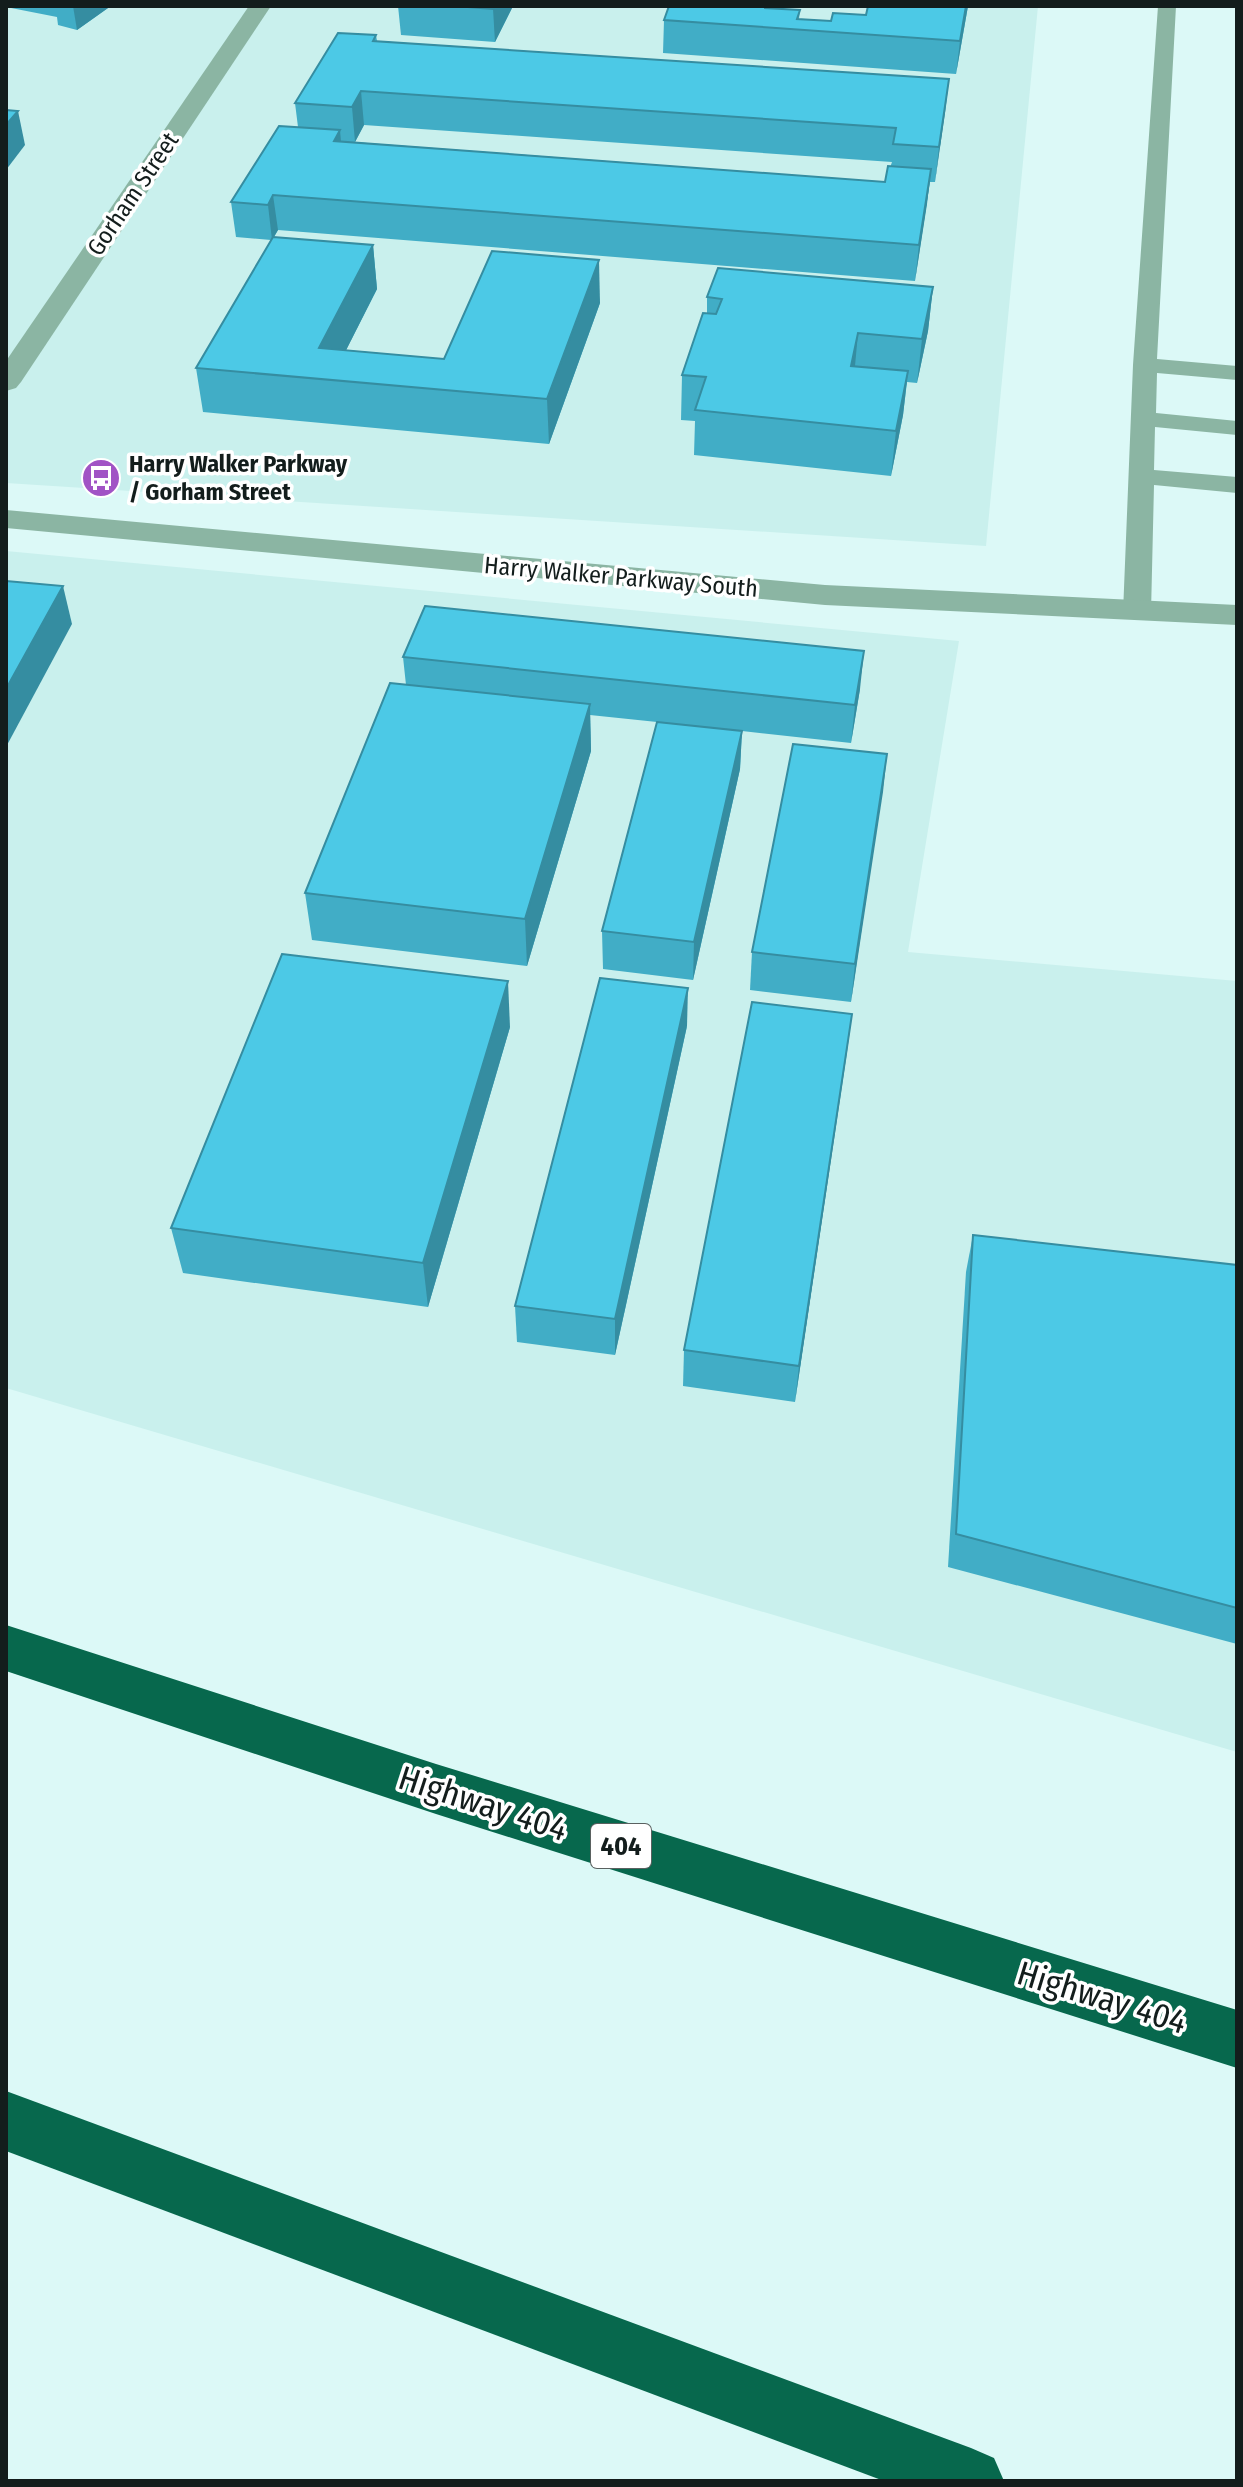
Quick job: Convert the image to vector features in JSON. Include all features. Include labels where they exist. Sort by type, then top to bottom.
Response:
[{"type":"highway","name":"Highway 404","points":[[6,1648],[436,1789],[1237,2039]]},
{"type":"highway","points":[[6,2121],[971,2481]]},
{"type":"street","name":"Gorham Street","points":[[6,382],[260,6]]},
{"type":"street","name":"Harry Walker Parkway South","points":[[6,519],[825,595],[1137,613],[1237,615]]},
{"type":"lane","points":[[1137,613],[1145,365],[1167,6]]},
{"type":"lane","points":[[1145,365],[1237,373]]},
{"type":"lane","points":[[1144,419],[1237,428]]},
{"type":"lane","points":[[1142,476],[1237,485]]},
{"type":"shaded area","points":[[6,6],[1038,6],[986,546],[6,483]]},
{"type":"shaded area","points":[[6,551],[959,641],[908,952],[1237,981],[1237,1752],[6,1388]]},
{"type":"building","points":[[455,6],[495,6],[493,9]]},
{"type":"building","points":[[669,6],[765,6],[800,10],[797,19],[831,21],[833,13],[866,15],[868,6],[966,6],[960,41],[664,20]]},
{"type":"building","points":[[338,33],[376,35],[373,41],[949,79],[939,147],[893,144],[896,128],[361,91],[352,107],[295,103]]},
{"type":"building","points":[[6,110],[18,111],[6,125]]},
{"type":"building","points":[[279,126],[340,130],[334,141],[885,182],[888,166],[931,169],[919,245],[273,195],[268,205],[231,202]]},
{"type":"building","points":[[273,237],[373,245],[319,348],[444,359],[492,251],[599,260],[547,399],[196,368]]},
{"type":"building","points":[[718,268],[933,287],[922,339],[858,333],[851,366],[908,371],[896,431],[695,410],[706,377],[682,375],[703,313],[716,314],[722,299],[707,297]]},
{"type":"building","points":[[6,581],[63,586],[6,689]]},
{"type":"building","points":[[425,606],[864,651],[855,705],[403,657]]},
{"type":"building","points":[[390,683],[590,704],[525,919],[305,893]]},
{"type":"building","points":[[657,722],[742,731],[694,942],[602,931]]},
{"type":"building","points":[[793,744],[887,754],[855,964],[752,952]]},
{"type":"building","points":[[282,954],[508,981],[423,1263],[171,1228]]},
{"type":"building","points":[[600,978],[688,988],[615,1319],[515,1306]]},
{"type":"building","points":[[752,1002],[852,1014],[799,1366],[684,1350]]},
{"type":"building","points":[[973,1235],[1237,1265],[1237,1608],[956,1534]]},
{"type":"place","name":"Harry Walker Parkway / Gorham Street","points":[[101,478]]}]
